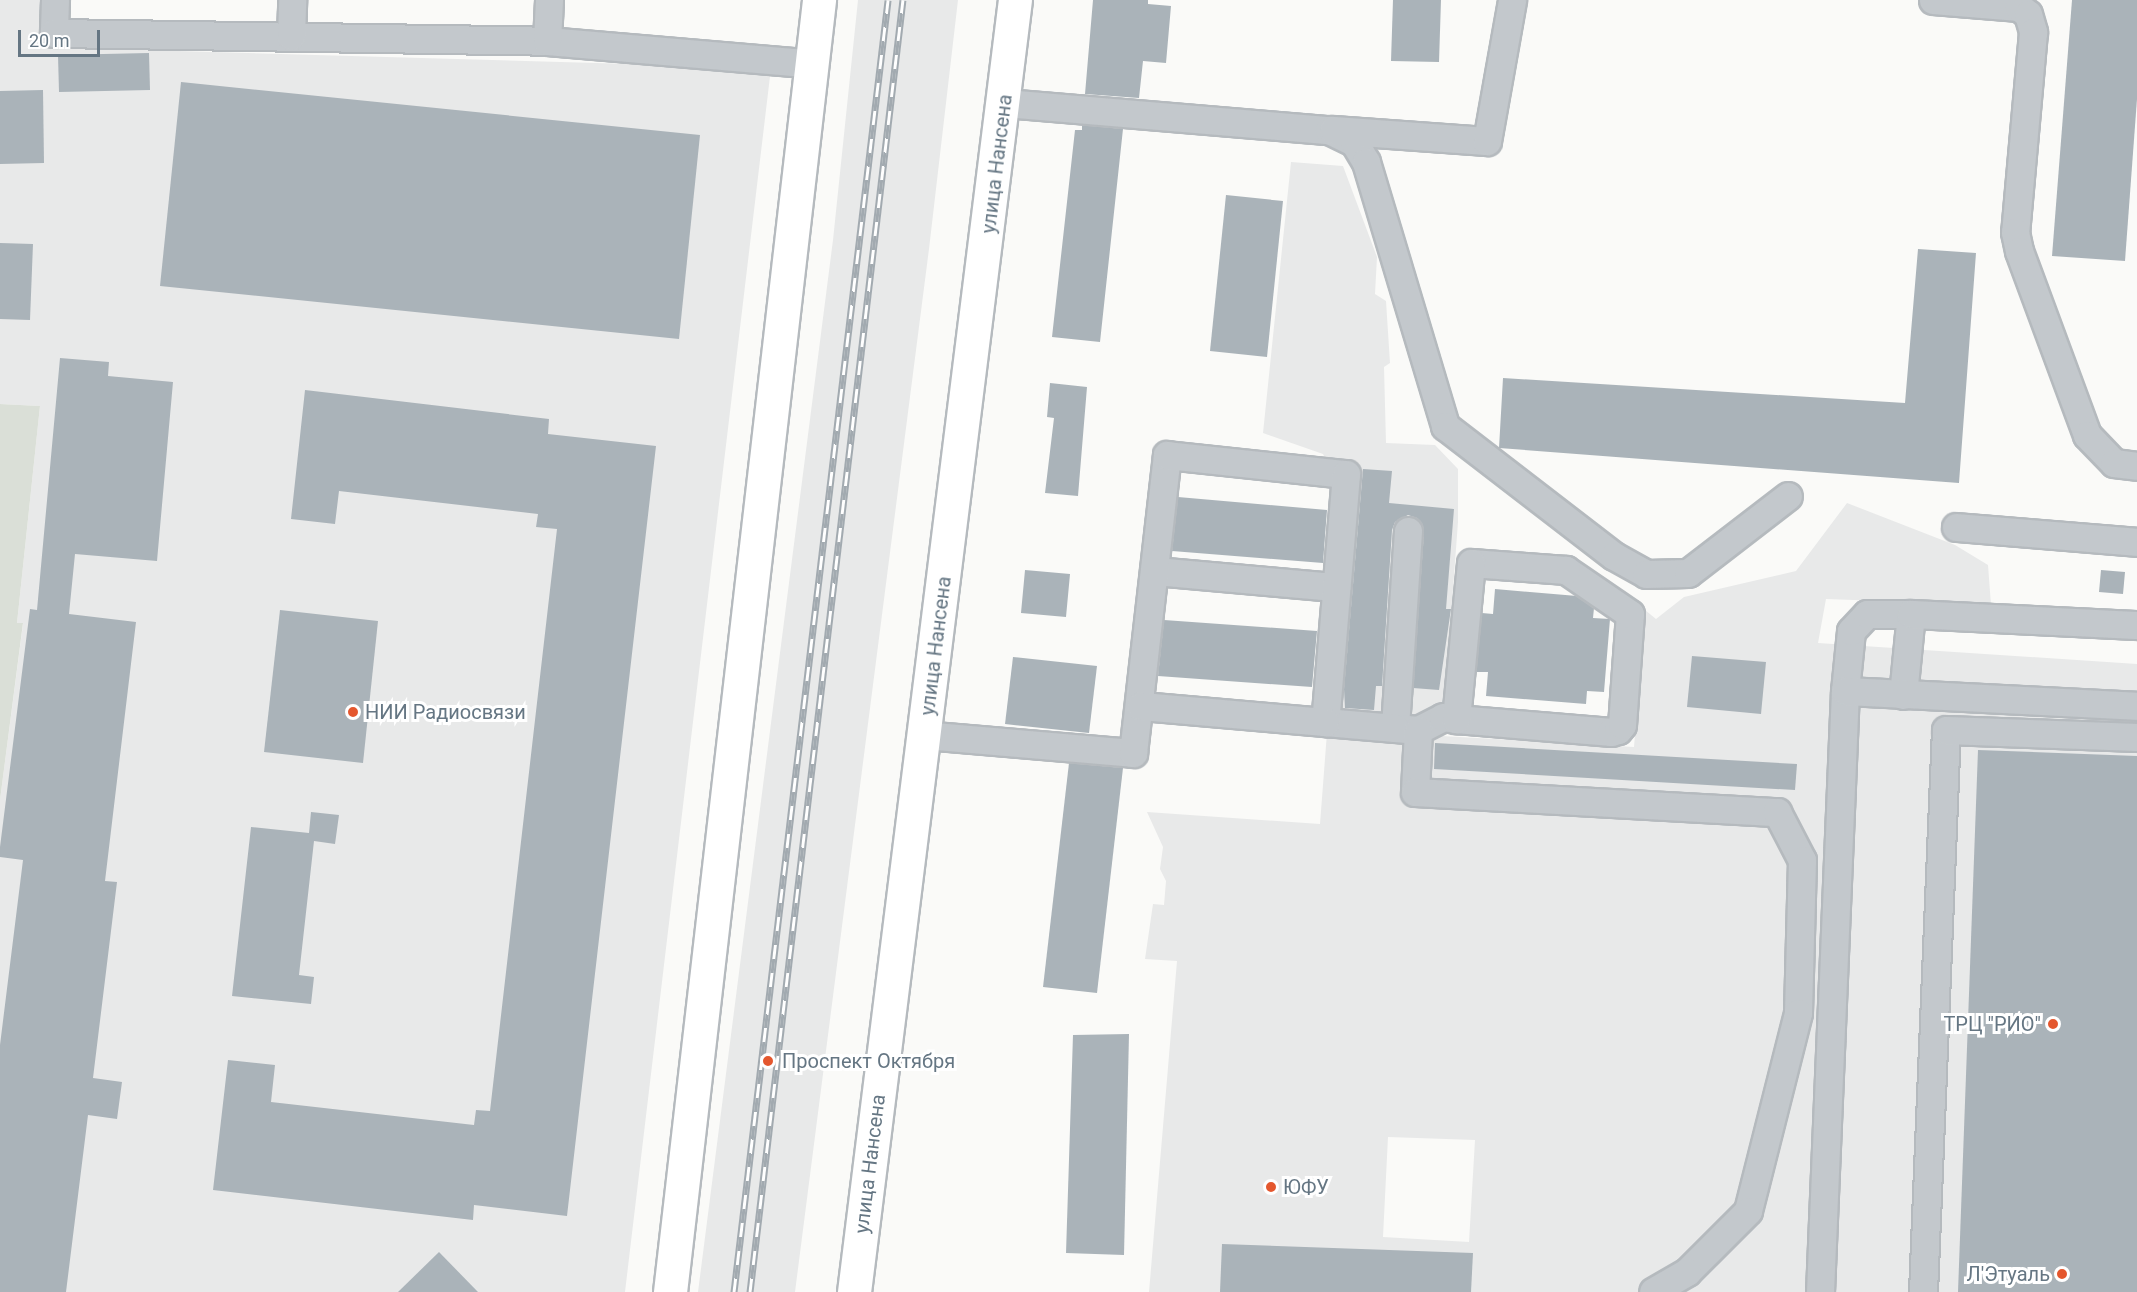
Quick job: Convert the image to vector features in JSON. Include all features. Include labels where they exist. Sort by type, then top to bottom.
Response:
[{"type":"main road","points":[[670,1292],[819,0]]},
{"type":"main road","name":"улица Нансена","points":[[854,1292],[1005,103],[1015,0]]},
{"type":"street","points":[[55,0],[54,33],[548,41],[813,64]]},
{"type":"street","points":[[291,36],[292,0]]},
{"type":"street","points":[[548,41],[549,0]]},
{"type":"street","points":[[1005,103],[1487,141],[1512,0]]},
{"type":"street","points":[[1933,0],[2019,7],[2028,14],[2033,32],[2015,232],[2019,252],[2087,435],[2114,463],[2137,466]]},
{"type":"street","points":[[1329,130],[1354,142],[1366,162],[1445,426],[1614,556],[1646,574],[1688,573],[1788,496]]},
{"type":"street","points":[[924,735],[1126,755],[1133,753],[1141,706],[1167,455],[1346,474],[1325,722]]},
{"type":"street","points":[[1956,527],[2137,542]]},
{"type":"street","points":[[1408,531],[1406,729],[1415,792],[1777,812],[1802,860],[1798,1012],[1748,1211],[1687,1272],[1653,1292]]},
{"type":"street","points":[[1141,706],[1406,729],[1437,718],[1618,730],[1622,725],[1631,623],[1625,609],[1603,607],[1560,568],[1471,563],[1456,719]]},
{"type":"street","points":[[1155,571],[1336,587]]},
{"type":"street","points":[[1820,1292],[1845,691],[1851,631],[1867,614],[1911,614],[2137,626]]},
{"type":"street","points":[[1903,695],[1911,614]]},
{"type":"street","points":[[1845,691],[2137,706]]},
{"type":"street","points":[[1923,1292],[1946,730],[2137,737]]},
{"type":"shaded area","name":"НИИ Радиосвязи","points":[[0,0],[40,0],[40,47],[771,68],[625,1292],[0,1292],[0,800],[23,624],[17,623],[40,406],[0,404]]},
{"type":"shaded area","points":[[858,0],[958,0],[929,249],[795,1292],[698,1292],[833,240]]},
{"type":"shaded area","points":[[1291,162],[1343,166],[1377,257],[1375,294],[1386,301],[1390,363],[1384,367],[1386,443],[1435,445],[1458,469],[1458,522],[1442,736],[1634,747],[1645,610],[1656,619],[1684,597],[1796,571],[1847,503],[1955,545],[1988,565],[1991,605],[1826,599],[1818,643],[2137,664],[2137,1292],[1149,1292],[1177,961],[1145,959],[1153,904],[1164,905],[1166,881],[1160,869],[1163,847],[1147,812],[1320,824],[1345,498],[1323,454],[1263,433]],"holes":[[[1388,1137],[1475,1140],[1469,1242],[1383,1237]]]},
{"type":"shaded area","points":[[0,404],[40,406],[17,623],[23,623],[0,800]]},
{"type":"building","points":[[1093,0],[1148,0],[1148,4],[1171,6],[1166,63],[1143,61],[1139,98],[1085,94]]},
{"type":"building","points":[[1393,0],[1441,0],[1439,62],[1391,61]]},
{"type":"building","points":[[2072,0],[2137,0],[2137,99],[2125,261],[2052,256]]},
{"type":"building","points":[[149,53],[150,90],[59,92],[58,55]]},
{"type":"building","points":[[181,82],[700,135],[679,339],[160,286]]},
{"type":"building","points":[[43,90],[44,163],[0,164],[0,91]]},
{"type":"building","points":[[1082,125],[1123,129],[1100,342],[1052,337],[1075,130],[1082,130]]},
{"type":"building","points":[[1226,195],[1283,201],[1267,357],[1210,351]]},
{"type":"building","points":[[0,243],[33,244],[30,320],[0,319]]},
{"type":"building","points":[[1918,249],[1976,253],[1959,483],[1499,448],[1503,378],[1905,403]]},
{"type":"building","points":[[60,358],[109,362],[108,376],[173,382],[157,561],[75,554],[69,614],[136,622],[105,881],[117,882],[93,1078],[122,1082],[117,1119],[88,1115],[66,1292],[0,1292],[0,1045],[23,860],[0,857],[0,847],[30,609],[37,610]]},
{"type":"building","points":[[1050,383],[1087,387],[1078,496],[1045,493],[1054,418],[1047,417]]},
{"type":"building","points":[[305,390],[549,419],[548,434],[656,446],[567,1216],[474,1205],[473,1220],[213,1190],[228,1060],[275,1065],[271,1102],[474,1125],[476,1110],[490,1111],[557,529],[536,527],[538,514],[339,491],[335,524],[291,519]]},
{"type":"building","points":[[1363,469],[1392,471],[1389,503],[1454,509],[1446,609],[1451,609],[1439,690],[1413,688],[1424,532],[1417,518],[1408,515],[1395,522],[1392,530],[1382,686],[1376,686],[1374,710],[1345,708],[1344,689]]},
{"type":"building","points":[[1178,497],[1327,510],[1323,563],[1172,551]]},
{"type":"building","points":[[1025,570],[1070,574],[1066,617],[1021,613]]},
{"type":"building","points":[[2101,570],[2125,572],[2123,594],[2099,592]]},
{"type":"building","points":[[1495,589],[1577,596],[1594,608],[1593,618],[1610,619],[1604,692],[1587,691],[1586,704],[1486,696],[1488,672],[1476,672],[1482,613],[1493,614]]},
{"type":"building","points":[[280,610],[378,621],[363,763],[264,752]]},
{"type":"building","points":[[1164,620],[1317,631],[1312,687],[1158,676]]},
{"type":"building","points":[[1692,656],[1766,662],[1761,714],[1687,707]]},
{"type":"building","points":[[1013,657],[1097,666],[1089,733],[1005,724]]},
{"type":"building","points":[[1435,743],[1797,764],[1795,790],[1434,769]]},
{"type":"building","name":"ТРЦ \"РИО\"","points":[[1978,750],[2137,756],[2137,1292],[1958,1292]]},
{"type":"building","points":[[1069,763],[1123,768],[1097,993],[1043,987]]},
{"type":"building","points":[[311,812],[339,815],[335,844],[314,841],[299,975],[314,977],[311,1004],[232,996],[251,827],[309,833]]},
{"type":"building","points":[[1129,1034],[1124,1255],[1066,1253],[1073,1035]]},
{"type":"building","points":[[1222,1244],[1473,1253],[1471,1292],[1220,1292]]},
{"type":"building","points":[[439,1252],[478,1292],[398,1292]]},
{"type":"railway","points":[[734,1292],[888,0]]},
{"type":"railway","points":[[750,1292],[903,0]]},
{"type":"place","name":"НИИ Радиосвязи","points":[[353,712]]},
{"type":"place","name":"ТРЦ \"РИО\"","points":[[2053,1024]]},
{"type":"place","name":"Проспект Октября","points":[[768,1061]]},
{"type":"place","name":"ЮФУ","points":[[1271,1187]]},
{"type":"place","name":"Л'Этуаль","points":[[2062,1274]]}]
